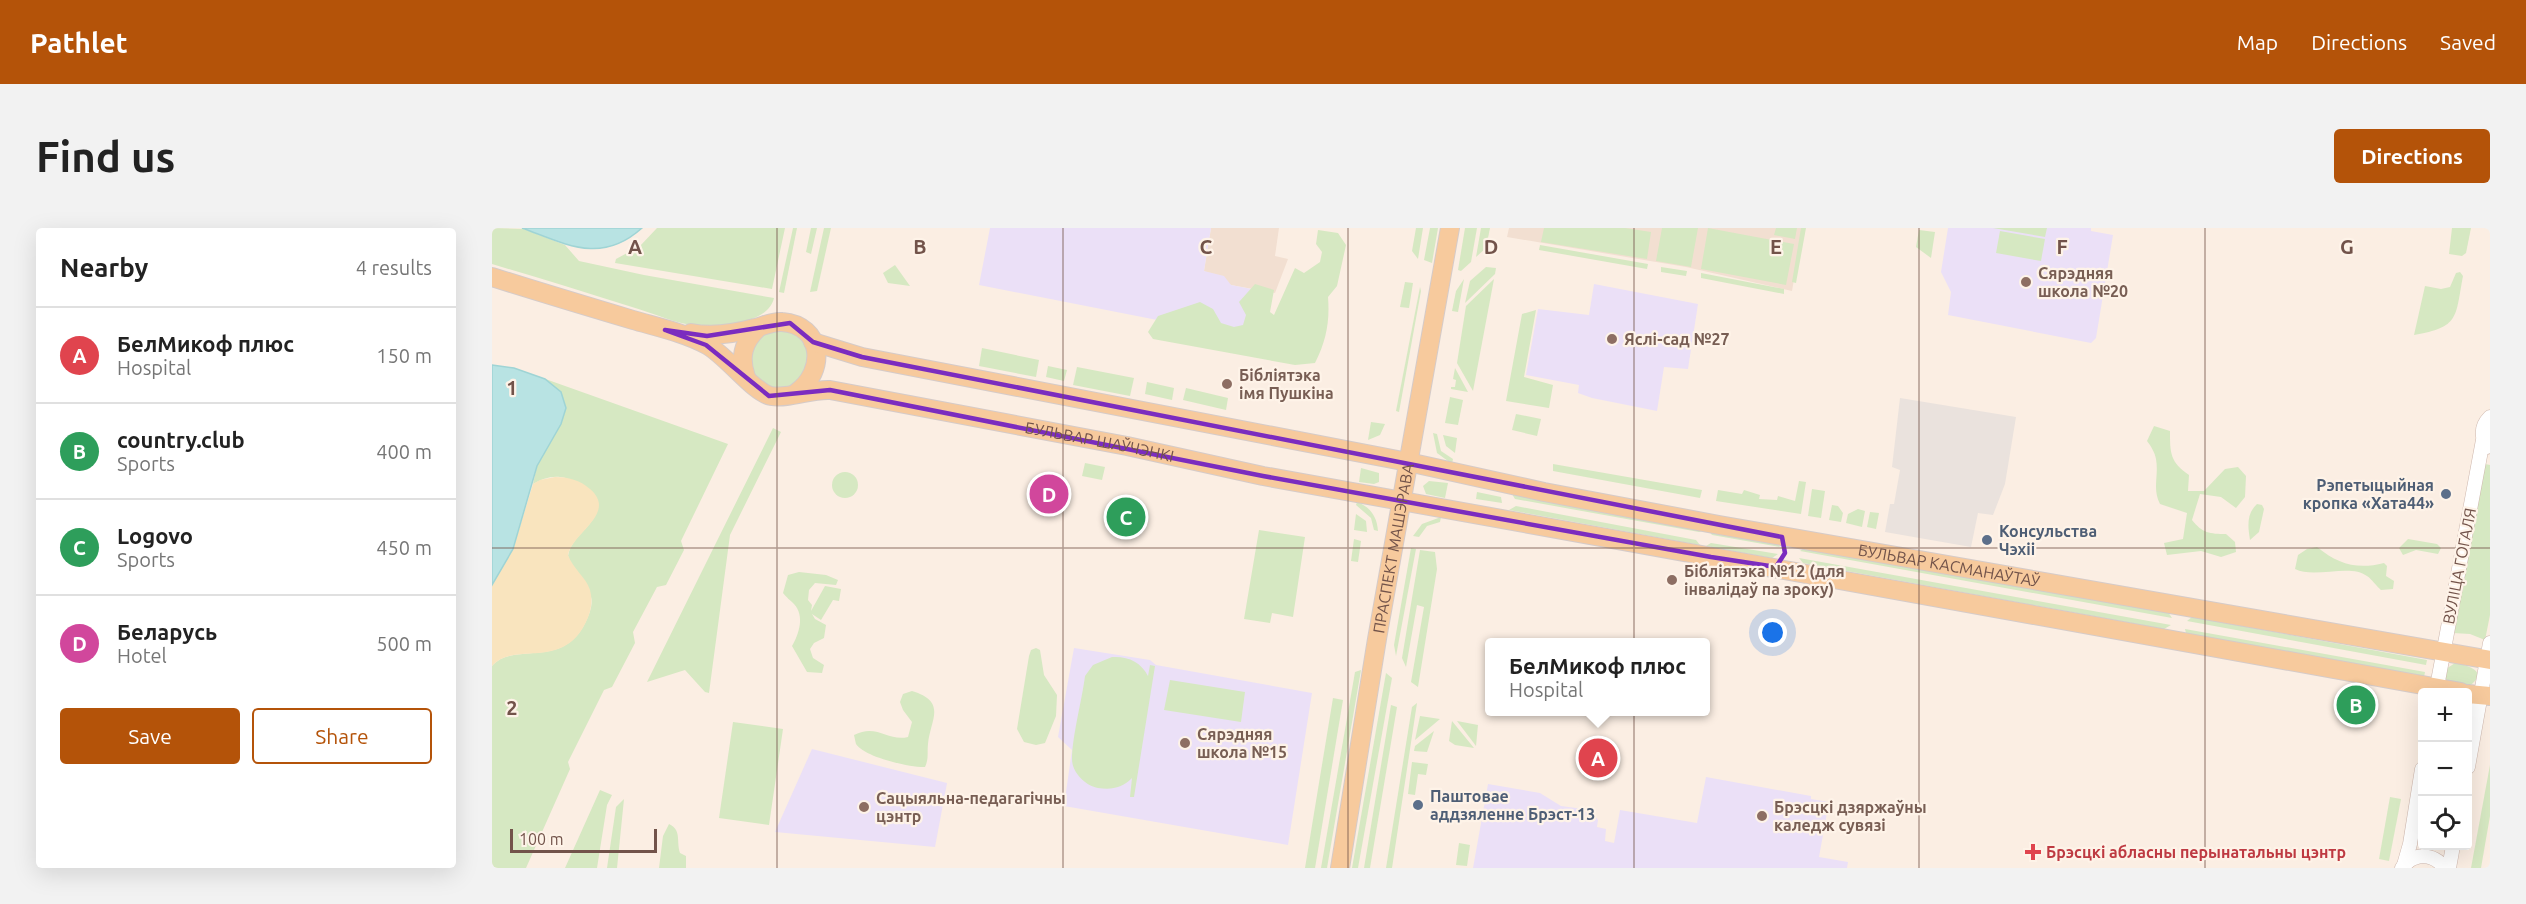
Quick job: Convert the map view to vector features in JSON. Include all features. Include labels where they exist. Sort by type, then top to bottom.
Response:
[{"type":"main road","name":"ПРАСПЕКТ МАШЭРАВА","points":[[1340,868],[1401,501],[1450,228]]},
{"type":"main road","name":"БУЛЬВАР ШАЎЧЭНКІ","points":[[492,278],[665,330],[706,345],[730,362],[752,385],[769,396],[788,396],[796,393],[830,390],[1401,501]]},
{"type":"main road","name":"БУЛЬВАР ШАЎЧЭНКІ","points":[[665,330],[707,336],[758,328],[779,321],[800,328],[813,342],[862,357],[1408,462]]},
{"type":"main road","points":[[746,377],[743,368],[743,350],[758,328]]},
{"type":"main road","points":[[796,393],[806,386],[813,376],[817,353],[813,342]]},
{"type":"main road","name":"БУЛЬВАР КАСМАНАЎТАЎ","points":[[1408,462],[1544,492],[1782,537],[2443,652],[2489,654]]},
{"type":"main road","name":"БУЛЬВАР КАСМАНАЎТАЎ","points":[[1401,501],[2176,640],[2426,688]]},
{"type":"main road","points":[[1776,567],[1782,561],[1785,553],[1782,537]]},
{"type":"main road","points":[[1800,572],[1796,563],[1796,555],[1798,546],[1804,540]]},
{"type":"main road","points":[[2176,640],[2182,607]]},
{"type":"street","name":"ВУЛІЦА ГОГАЛЯ","points":[[2436,688],[2487,445],[2483,429],[2489,414]]},
{"type":"street","points":[[2472,742],[2479,695],[2489,654]]},
{"type":"street","points":[[2403,866],[2410,844],[2418,794]]},
{"type":"street","points":[[2403,866],[2418,856],[2426,856],[2447,868],[2452,850]]},
{"type":"highlighted area","points":[[790,323],[813,342],[862,357],[1782,537],[1785,553],[1776,567],[1711,557],[1263,476],[830,390],[769,396],[706,345],[665,330],[707,336]]},
{"type":"shaded area","points":[[990,228],[1211,228],[1204,271],[1224,276],[1231,285],[1262,291],[1254,339],[979,285]]},
{"type":"shaded area","points":[[1211,228],[1279,228],[1275,256],[1288,259],[1275,293],[1231,285],[1204,271]]},
{"type":"shaded area","points":[[1509,228],[1803,228],[1792,291],[1686,267],[1507,237]]},
{"type":"shaded area","name":"Сярэдняя школа №20","points":[[1948,228],[2091,228],[2091,231],[2113,235],[2096,338],[2091,343],[1948,315],[1951,292],[1941,272]]},
{"type":"shaded area","name":"Яслі-сад №27","points":[[1594,284],[1698,304],[1688,369],[1664,367],[1657,411],[1592,398],[1578,393],[1579,385],[1526,375],[1538,309],[1589,315]]},
{"type":"shaded area","points":[[1900,398],[2016,417],[2005,484],[1993,515],[1978,513],[1971,547],[1885,532],[1890,504],[1894,504],[1900,470],[1892,467]]},
{"type":"shaded area","name":"Сярэдняя школа №15","points":[[1074,648],[1150,660],[1156,665],[1312,693],[1288,845],[1064,806],[1072,750],[1058,737]]},
{"type":"shaded area","name":"Сацыяльна-педагагічны цэнтр","points":[[812,749],[947,783],[935,847],[775,832]]},
{"type":"shaded area","name":"Брэсцкі дзяржаўны каледж сувязі","points":[[1706,777],[1811,796],[1811,799],[1829,802],[1819,857],[1848,862],[1847,868],[1473,868],[1488,784],[1540,793],[1561,806],[1591,810],[1598,820],[1597,827],[1606,829],[1605,841],[1614,843],[1620,810],[1697,823]]},
{"type":"green space","points":[[492,228],[524,229],[565,245],[579,261],[774,298],[770,307],[763,313],[742,322],[707,326],[681,323],[492,264]]},
{"type":"green space","points":[[657,228],[785,228],[772,289],[615,263],[616,259],[640,246]]},
{"type":"green space","points":[[793,228],[797,228],[784,293],[779,292]]},
{"type":"green space","points":[[811,228],[817,228],[811,254],[806,252]]},
{"type":"green space","points":[[824,228],[831,228],[817,291],[810,292]]},
{"type":"green space","points":[[1416,228],[1423,228],[1418,259],[1412,251]]},
{"type":"green space","points":[[1430,228],[1438,228],[1432,263],[1424,260]]},
{"type":"green space","points":[[1465,228],[1477,228],[1471,262],[1461,271],[1458,270]]},
{"type":"green space","points":[[1481,228],[1490,228],[1486,248],[1476,257]]},
{"type":"green space","points":[[1544,228],[1625,228],[1651,232],[1647,259],[1541,242]]},
{"type":"green space","points":[[1662,228],[1698,228],[1691,267],[1656,261]]},
{"type":"green space","points":[[1708,228],[1794,244],[1786,285],[1701,269]]},
{"type":"green space","points":[[1776,228],[1797,228],[1795,239],[1774,235]]},
{"type":"green space","points":[[1801,228],[1806,228],[1796,283],[1792,282]]},
{"type":"green space","points":[[1993,228],[2047,228],[2045,237]]},
{"type":"green space","points":[[2452,228],[2471,228],[2466,253],[2462,256],[2449,254]]},
{"type":"green space","points":[[1318,230],[1338,233],[1346,245],[1337,286],[1328,297],[1326,331],[1315,363],[1295,365],[1153,339],[1148,332],[1158,316],[1200,302],[1213,309],[1221,323],[1234,327],[1243,325],[1246,315],[1239,302],[1255,284],[1274,290],[1270,312],[1274,315],[1295,268],[1304,273],[1320,262],[1322,252],[1316,244]]},
{"type":"green space","points":[[1919,230],[1935,232],[1931,258],[1916,247]]},
{"type":"green space","points":[[2000,231],[2045,239],[2041,261],[1996,253]]},
{"type":"green space","points":[[1540,245],[1648,264],[1647,269],[1539,250]]},
{"type":"green space","points":[[895,265],[910,286],[888,283],[883,273]]},
{"type":"green space","points":[[1486,267],[1496,268],[1495,274],[1465,303],[1470,281]]},
{"type":"green space","points":[[1661,267],[1687,271],[1686,276],[1661,272]]},
{"type":"green space","points":[[2460,272],[2463,276],[2453,318],[2440,328],[2414,335],[2425,286],[2441,289],[2450,287],[2456,273]]},
{"type":"green space","points":[[1701,273],[1784,289],[1784,294],[1701,278]]},
{"type":"green space","points":[[1464,279],[1458,312],[1452,311],[1456,291]]},
{"type":"green space","points":[[1494,279],[1473,391],[1457,363],[1466,306]]},
{"type":"green space","points":[[1405,282],[1413,283],[1409,308],[1400,307]]},
{"type":"green space","points":[[1420,287],[1421,291],[1399,412],[1396,411]]},
{"type":"green space","points":[[1536,310],[1524,377],[1553,385],[1549,408],[1506,401],[1522,314]]},
{"type":"green space","points":[[779,330],[790,332],[800,338],[806,348],[808,359],[806,370],[800,380],[790,386],[779,388],[768,386],[758,380],[752,370],[750,359],[752,348],[758,338],[768,332]]},
{"type":"green space","points":[[982,348],[1039,360],[1036,377],[979,366]]},
{"type":"green space","points":[[1048,366],[1067,370],[1064,381],[1046,377]]},
{"type":"green space","points":[[1077,367],[1134,378],[1130,396],[1073,385]]},
{"type":"green space","points":[[1455,368],[1468,392],[1451,389],[1455,387],[1456,380],[1453,379]]},
{"type":"green space","points":[[537,376],[728,444],[681,541],[684,550],[666,585],[657,587],[633,632],[635,643],[612,687],[604,690],[568,762],[570,769],[526,868],[492,868],[492,666],[501,659],[513,655],[539,653],[566,645],[577,635],[587,619],[592,599],[568,556],[574,542],[593,519],[598,505],[597,500],[590,490],[565,478],[549,477],[533,484],[537,466],[561,424],[545,379]]},
{"type":"green space","points":[[1147,382],[1174,388],[1172,400],[1145,394]]},
{"type":"green space","points":[[1186,388],[1228,398],[1226,410],[1183,400]]},
{"type":"green space","points":[[1450,397],[1463,400],[1458,425],[1445,423]]},
{"type":"green space","points":[[1516,414],[1541,419],[1537,436],[1512,430]]},
{"type":"green space","points":[[1371,422],[1385,424],[1380,435],[1368,440]]},
{"type":"green space","points":[[2154,426],[2170,431],[2172,456],[2178,466],[2189,475],[2188,491],[2204,491],[2225,469],[2238,467],[2246,476],[2245,497],[2236,508],[2221,497],[2200,494],[2192,520],[2199,528],[2207,532],[2226,534],[2235,542],[2236,552],[2221,557],[2201,551],[2167,555],[2164,543],[2183,539],[2187,513],[2160,504],[2156,488],[2156,459],[2147,441]]},
{"type":"green space","points":[[773,428],[781,432],[730,535],[709,693],[705,692],[685,670],[647,682]]},
{"type":"green space","points":[[1433,433],[1437,434],[1441,451],[1453,459],[1452,464],[1437,453]]},
{"type":"green space","points":[[1443,435],[1457,438],[1455,453],[1446,446]]},
{"type":"green space","points":[[1085,463],[1105,467],[1102,480],[1082,476]]},
{"type":"green space","points":[[1553,464],[1702,490],[1700,498],[1553,471]]},
{"type":"green space","points":[[2485,464],[2490,465],[2490,615],[2485,640],[2470,634],[2453,633]]},
{"type":"green space","points":[[1361,468],[1379,473],[1379,482],[1374,484],[1359,482]]},
{"type":"green space","points":[[845,472],[854,476],[858,485],[854,494],[845,498],[836,494],[832,485],[836,476]]},
{"type":"green space","points":[[1429,481],[1448,483],[1445,498],[1426,494],[1423,486]]},
{"type":"green space","points":[[1799,481],[1806,482],[1801,514],[1716,501],[1718,490],[1742,494],[1744,490],[1760,495],[1759,499],[1777,500],[1778,496],[1795,501]]},
{"type":"green space","points":[[1812,489],[1825,491],[1821,518],[1808,516]]},
{"type":"green space","points":[[1477,492],[1501,497],[1502,503],[1476,499]]},
{"type":"green space","points":[[1512,494],[1702,531],[1515,499]]},
{"type":"green space","points":[[1357,502],[1372,513],[1378,531],[1374,530],[1371,518],[1356,505]]},
{"type":"green space","points":[[2257,504],[2262,505],[2264,509],[2259,532],[2250,540],[2249,516]]},
{"type":"green space","points":[[1832,505],[1838,506],[1843,513],[1841,522],[1829,520]]},
{"type":"green space","points":[[1516,506],[1696,540],[1700,545],[1509,510]]},
{"type":"green space","points":[[1858,509],[1865,511],[1862,527],[1846,523],[1848,514]]},
{"type":"green space","points":[[1870,512],[1879,513],[1876,529],[1867,527]]},
{"type":"green space","points":[[1356,514],[1366,521],[1367,532],[1354,530]]},
{"type":"green space","points":[[1441,517],[1440,522],[1427,526],[1419,537],[1413,536],[1422,524]]},
{"type":"green space","points":[[1259,530],[1305,537],[1293,617],[1272,613],[1270,623],[1244,619]]},
{"type":"green space","points":[[1709,531],[1776,542],[1780,547],[1712,535]]},
{"type":"green space","points":[[1354,539],[1361,541],[1358,562],[1351,561]]},
{"type":"green space","points":[[2408,539],[2437,544],[2441,548],[2438,554],[2416,550],[2403,555],[2399,548]]},
{"type":"green space","points":[[1711,543],[1778,554],[1772,558],[1706,546]]},
{"type":"green space","points":[[2317,547],[2333,558],[2348,564],[2365,566],[2384,563],[2387,566],[2386,576],[2394,581],[2393,589],[2381,590],[2369,577],[2360,572],[2303,572],[2295,569],[2298,555],[2307,549]]},
{"type":"green space","points":[[1411,548],[1416,549],[1396,656],[1394,645]]},
{"type":"green space","points":[[1803,549],[2168,612],[2172,618],[1800,551]]},
{"type":"green space","points":[[1420,550],[1435,552],[1437,569],[1418,687],[1411,682],[1424,607],[1417,605],[1406,667],[1402,658]]},
{"type":"green space","points":[[1799,558],[2171,625],[2164,629],[1803,563]]},
{"type":"green space","points":[[799,572],[826,575],[838,580],[836,585],[815,583],[809,590],[808,600],[812,605],[811,611],[825,586],[841,589],[839,601],[833,600],[821,620],[812,614],[815,619],[826,625],[824,638],[814,643],[810,649],[813,658],[824,665],[822,673],[807,672],[792,646],[799,631],[800,619],[794,604],[783,593],[788,575]]},
{"type":"green space","points":[[2192,617],[2427,660],[2426,665],[2187,621]]},
{"type":"green space","points":[[2185,629],[2425,672],[2424,677],[2186,633]]},
{"type":"green space","points":[[1036,648],[1040,650],[1044,675],[1057,695],[1056,716],[1045,743],[1036,745],[1024,742],[1017,729],[1029,656],[1031,650]]},
{"type":"green space","points":[[1112,657],[1133,661],[1142,667],[1148,676],[1150,665],[1155,666],[1134,797],[1130,797],[1132,778],[1116,788],[1098,788],[1080,778],[1074,769],[1072,759],[1085,676],[1093,665]]},
{"type":"green space","points":[[2455,663],[2471,667],[2477,673],[2475,681],[2469,686],[2446,680],[2446,669]]},
{"type":"green space","points":[[1361,670],[1327,868],[1321,868],[1355,672]]},
{"type":"green space","points":[[1386,673],[1392,678],[1358,868],[1352,868]]},
{"type":"green space","points":[[1170,680],[1245,692],[1241,722],[1164,710]]},
{"type":"green space","points":[[912,691],[923,695],[933,706],[934,713],[925,767],[888,761],[861,749],[856,744],[854,735],[862,732],[908,737],[912,722],[900,702],[903,694]]},
{"type":"green space","points":[[1333,698],[1343,700],[1315,868],[1305,868]]},
{"type":"green space","points":[[1417,703],[1392,868],[1386,868],[1412,707]]},
{"type":"green space","points":[[1391,705],[1397,707],[1370,868],[1364,868]]},
{"type":"green space","points":[[1420,716],[1440,719],[1415,740]]},
{"type":"green space","points":[[1452,721],[1474,748],[1455,745],[1449,741]]},
{"type":"green space","points":[[1457,721],[1478,725],[1476,746]]},
{"type":"green space","points":[[733,722],[783,729],[769,825],[719,818]]},
{"type":"green space","points":[[1434,731],[1427,752],[1414,751],[1415,746]]},
{"type":"green space","points":[[1412,762],[1428,764],[1426,775],[1418,774],[1415,795],[1408,794]]},
{"type":"green space","points":[[2490,765],[2490,816],[2481,868],[2471,868]]},
{"type":"green space","points":[[600,790],[612,795],[607,805],[597,868],[565,868]]},
{"type":"green space","points":[[2390,797],[2401,799],[2389,861],[2379,859]]},
{"type":"green space","points":[[624,799],[617,868],[607,868],[616,807]]},
{"type":"green space","points":[[669,824],[676,829],[680,853],[686,856],[686,868],[659,868],[663,836]]},
{"type":"green space","points":[[1459,843],[1470,845],[1467,866],[1456,865]]},
{"type":"sand","points":[[555,477],[569,478],[586,486],[597,498],[599,506],[591,523],[571,547],[568,555],[590,590],[589,614],[576,637],[564,646],[552,651],[513,655],[501,659],[492,666],[492,585],[513,549],[533,484]]},
{"type":"water","points":[[522,228],[642,228],[612,246],[583,248],[568,245]]},
{"type":"water","points":[[492,365],[514,368],[545,379],[561,392],[566,408],[561,424],[537,466],[513,549],[492,585]]},
{"type":"place","name":"Сярэдняя школа №20","points":[[2026,282]]},
{"type":"place","name":"Яслі-сад №27","points":[[1612,339]]},
{"type":"place","name":"Бібліятэка імя Пушкіна","points":[[1227,384]]},
{"type":"place","name":"Беларусь","points":[[1049,494]]},
{"type":"place","name":"Рэпетыцыйная кропка «Хата44»","points":[[2446,494]]},
{"type":"place","name":"Logovo","points":[[1126,517]]},
{"type":"place","name":"Консульства Чэхіі","points":[[1987,540]]},
{"type":"place","name":"Бібліятэка №12 (для інвалідаў па зроку)","points":[[1672,580]]},
{"type":"place","name":"country.club","points":[[2356,705]]},
{"type":"place","name":"Сярэдняя школа №15","points":[[1185,743]]},
{"type":"place","name":"БелМикоф плюс","points":[[1598,758]]},
{"type":"place","name":"Паштовае аддзяленне Брэст-13","points":[[1418,805]]},
{"type":"place","name":"Сацыяльна-педагагічны цэнтр","points":[[864,807]]},
{"type":"place","name":"Брэсцкі дзяржаўны каледж сувязі","points":[[1762,816]]},
{"type":"place","name":"Брэсцкі абласны перынатальны цэнтр","points":[[2033,852]]}]
